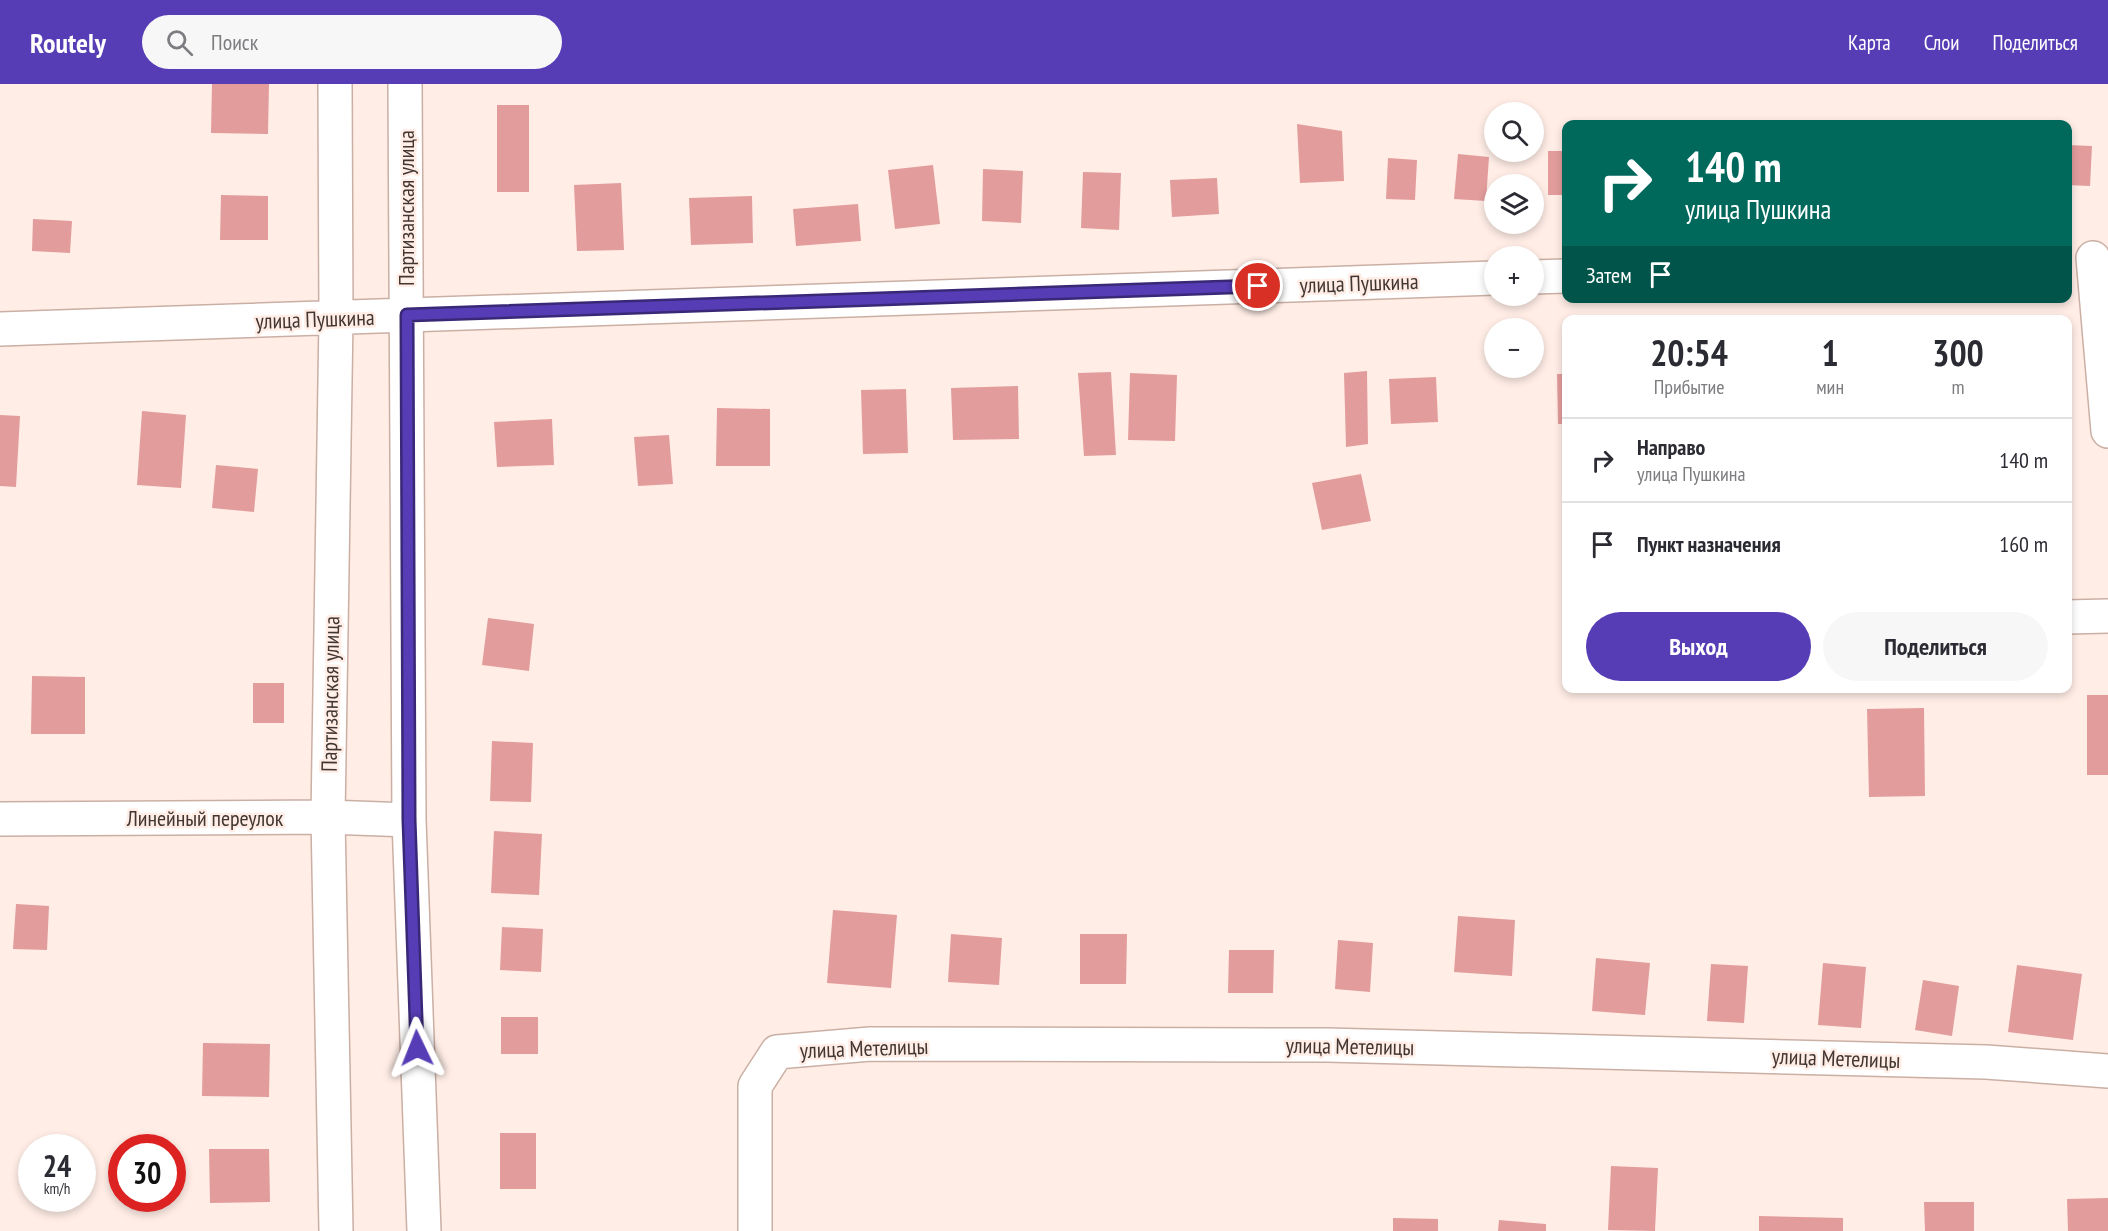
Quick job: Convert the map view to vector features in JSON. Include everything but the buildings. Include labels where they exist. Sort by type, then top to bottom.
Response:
[{"type":"street","name":"Партизанская улица","points":[[335,84],[336,319],[328,817],[336,1231]]},
{"type":"street","name":"Партизанская улица","points":[[405,84],[409,820],[424,1231]]},
{"type":"street","points":[[2089,258],[2108,431]]},
{"type":"street","points":[[1544,277],[1562,276]]},
{"type":"street","name":"улица Пушкина","points":[[0,329],[1484,278]]},
{"type":"street","points":[[2072,617],[2108,616]]},
{"type":"street","name":"Линейный переулок","points":[[0,819],[328,817],[409,820]]},
{"type":"street","name":"улица Метелицы","points":[[755,1231],[755,1086],[777,1052],[870,1044],[1327,1045],[1986,1062],[2108,1071]]},
{"type":"route","points":[[417,1048],[409,820],[407,315],[1258,286]]}]
